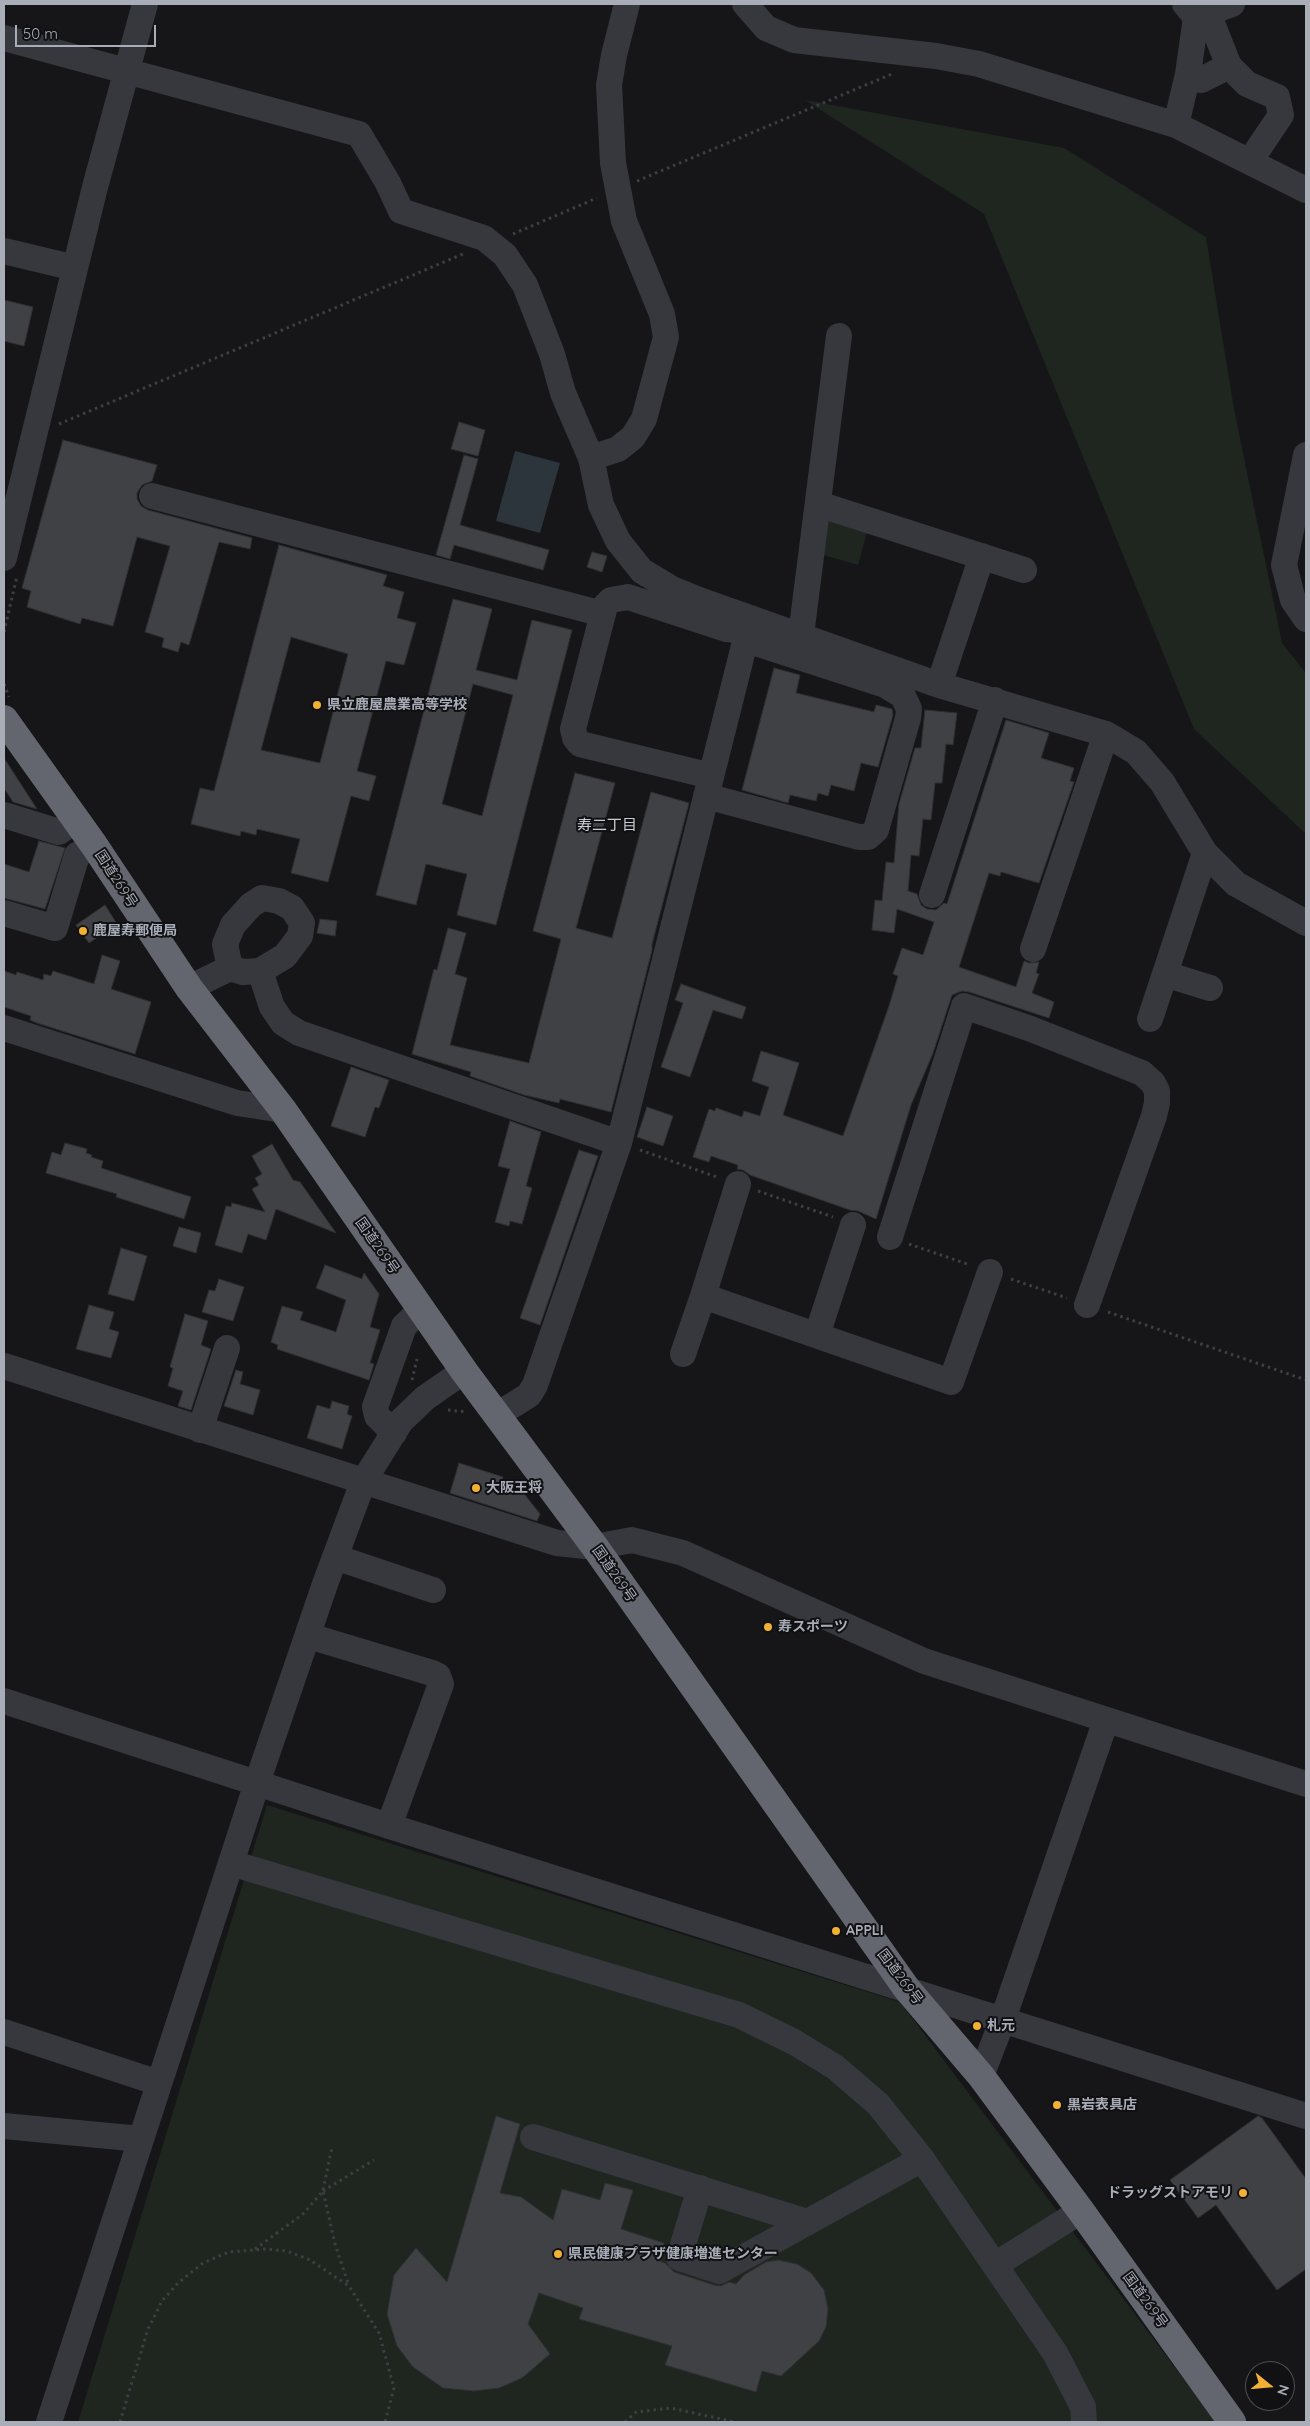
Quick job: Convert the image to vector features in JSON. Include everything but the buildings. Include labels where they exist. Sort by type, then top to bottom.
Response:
[{"type":"highway","name":"国道269号","points":[[4,719],[94,845],[188,988],[283,1110],[464,1371],[485,1415],[595,1547],[907,1989],[981,2076],[1081,2211],[1232,2422]]},
{"type":"street","points":[[11,566],[95,187],[128,72],[145,4]]},
{"type":"street","points":[[591,458],[618,449],[633,437],[644,418],[666,337],[662,314],[624,221],[613,163],[609,86],[614,55],[627,4]]},
{"type":"street","points":[[745,4],[766,28],[794,40],[936,56],[980,64],[1176,124],[1306,190]]},
{"type":"street","points":[[1176,124],[1205,9]]},
{"type":"street","points":[[1205,9],[1229,66],[1247,84],[1277,97],[1280,115],[1250,161]]},
{"type":"street","points":[[4,38],[359,134],[388,182],[401,211],[484,238],[505,255],[525,284],[552,354],[563,393],[591,458],[601,505],[618,541],[642,571],[748,630],[885,685],[904,696],[909,709],[876,830],[868,837],[860,837],[580,744],[575,738],[573,729],[603,614],[611,600],[628,597],[726,629],[748,630],[801,635],[939,685],[1106,734],[1136,752],[1162,782],[1205,853],[1236,884],[1306,923]]},
{"type":"street","points":[[1188,74],[1201,80],[1229,66]]},
{"type":"street","points":[[4,251],[76,268]]},
{"type":"street","points":[[801,635],[839,336]]},
{"type":"street","points":[[1306,455],[1284,565],[1293,600],[1306,619]]},
{"type":"street","points":[[152,496],[603,614]]},
{"type":"street","points":[[818,504],[1024,570]]},
{"type":"street","points":[[939,685],[982,556]]},
{"type":"street","points":[[485,1415],[529,1395],[536,1385],[619,1142],[748,630]]},
{"type":"street","points":[[932,895],[995,700]]},
{"type":"street","points":[[1033,949],[1106,734]]},
{"type":"street","points":[[4,815],[59,832],[76,819]]},
{"type":"street","points":[[4,913],[56,928],[78,855],[94,845]]},
{"type":"street","points":[[1150,1019],[1205,853]]},
{"type":"street","points":[[188,988],[230,968],[244,972],[260,971],[285,956],[300,936],[302,923],[292,908],[279,901],[262,898],[250,905],[233,925],[225,944],[230,968]]},
{"type":"street","points":[[260,971],[272,1008],[283,1023],[299,1033],[619,1142]]},
{"type":"street","points":[[1165,974],[1210,988]]},
{"type":"street","points":[[890,1238],[964,1006],[1142,1073],[1153,1083],[1157,1091],[1157,1104],[1154,1116],[1087,1305]]},
{"type":"street","points":[[4,1028],[237,1103],[283,1110]]},
{"type":"street","points":[[683,1354],[738,1184]]},
{"type":"street","points":[[817,1336],[853,1224]]},
{"type":"street","points":[[703,1296],[952,1382],[990,1272]]},
{"type":"street","points":[[394,1433],[377,1416],[375,1406],[404,1326],[421,1310]]},
{"type":"street","points":[[200,1430],[227,1348]]},
{"type":"street","points":[[4,1366],[557,1543],[595,1547],[632,1540],[683,1553],[924,1661],[1306,1784]]},
{"type":"street","points":[[49,2422],[257,1783],[363,1482],[401,1421],[425,1398],[464,1371]]},
{"type":"street","points":[[335,1557],[432,1590]]},
{"type":"street","points":[[309,1636],[438,1676],[441,1684],[389,1826]]},
{"type":"street","points":[[4,1701],[389,1826],[1306,2116]]},
{"type":"street","points":[[981,2076],[1003,2019],[1106,1720]]},
{"type":"street","points":[[231,1863],[740,2015],[794,2042],[835,2067],[878,2104],[922,2159],[1055,2353],[1083,2408],[1084,2422]]},
{"type":"street","points":[[4,2032],[160,2083]]},
{"type":"street","points":[[4,2126],[141,2139]]},
{"type":"street","points":[[533,2137],[807,2222]]},
{"type":"street","points":[[700,2188],[678,2258],[720,2271],[922,2159]]},
{"type":"street","points":[[995,2265],[1081,2211]]},
{"type":"path","points":[[634,183],[900,71]]},
{"type":"path","points":[[505,237],[606,194]]},
{"type":"path","points":[[56,426],[468,252]]},
{"type":"path","points":[[4,632],[11,566]]},
{"type":"path","points":[[619,1142],[853,1224]]},
{"type":"path","points":[[890,1238],[1306,1380]]},
{"type":"path","points":[[445,1411],[485,1415]]},
{"type":"path","points":[[332,2146],[323,2191],[349,2286],[379,2333],[394,2388],[385,2422]]},
{"type":"path","points":[[254,2250],[302,2214],[323,2191],[374,2160]]},
{"type":"path","points":[[120,2422],[148,2329],[162,2301],[178,2283],[203,2262],[229,2252],[254,2250],[287,2251],[310,2260],[349,2286]]},
{"type":"path","points":[[625,2422],[636,2412],[671,2408],[735,2422]]},
{"type":"shaded area","points":[[805,100],[1064,148],[1206,237],[1234,409],[1282,643],[1306,673],[1306,834],[1194,729],[984,214]]},
{"type":"shaded area","points":[[515,451],[560,463],[540,533],[496,521]]},
{"type":"shaded area","points":[[826,516],[868,528],[858,565],[820,554]]},
{"type":"shaded area","points":[[267,1805],[900,2002],[1216,2422],[78,2422]]},
{"type":"place","name":"県立鹿屋農業高等学校","points":[[317,705]]},
{"type":"place","name":"鹿屋寿郵便局","points":[[83,931]]},
{"type":"place","name":"大阪王将","points":[[476,1488]]},
{"type":"place","name":"寿スポーツ","points":[[768,1627]]},
{"type":"place","name":"APPLI","points":[[836,1931]]},
{"type":"place","name":"札元","points":[[977,2026]]},
{"type":"place","name":"黒岩表具店","points":[[1057,2105]]},
{"type":"place","name":"ドラッグストアモリ","points":[[1243,2193]]},
{"type":"place","name":"県民健康プラザ健康増進センター","points":[[558,2254]]},
{"type":"district","name":"寿二丁目","points":[[607,825]]}]
